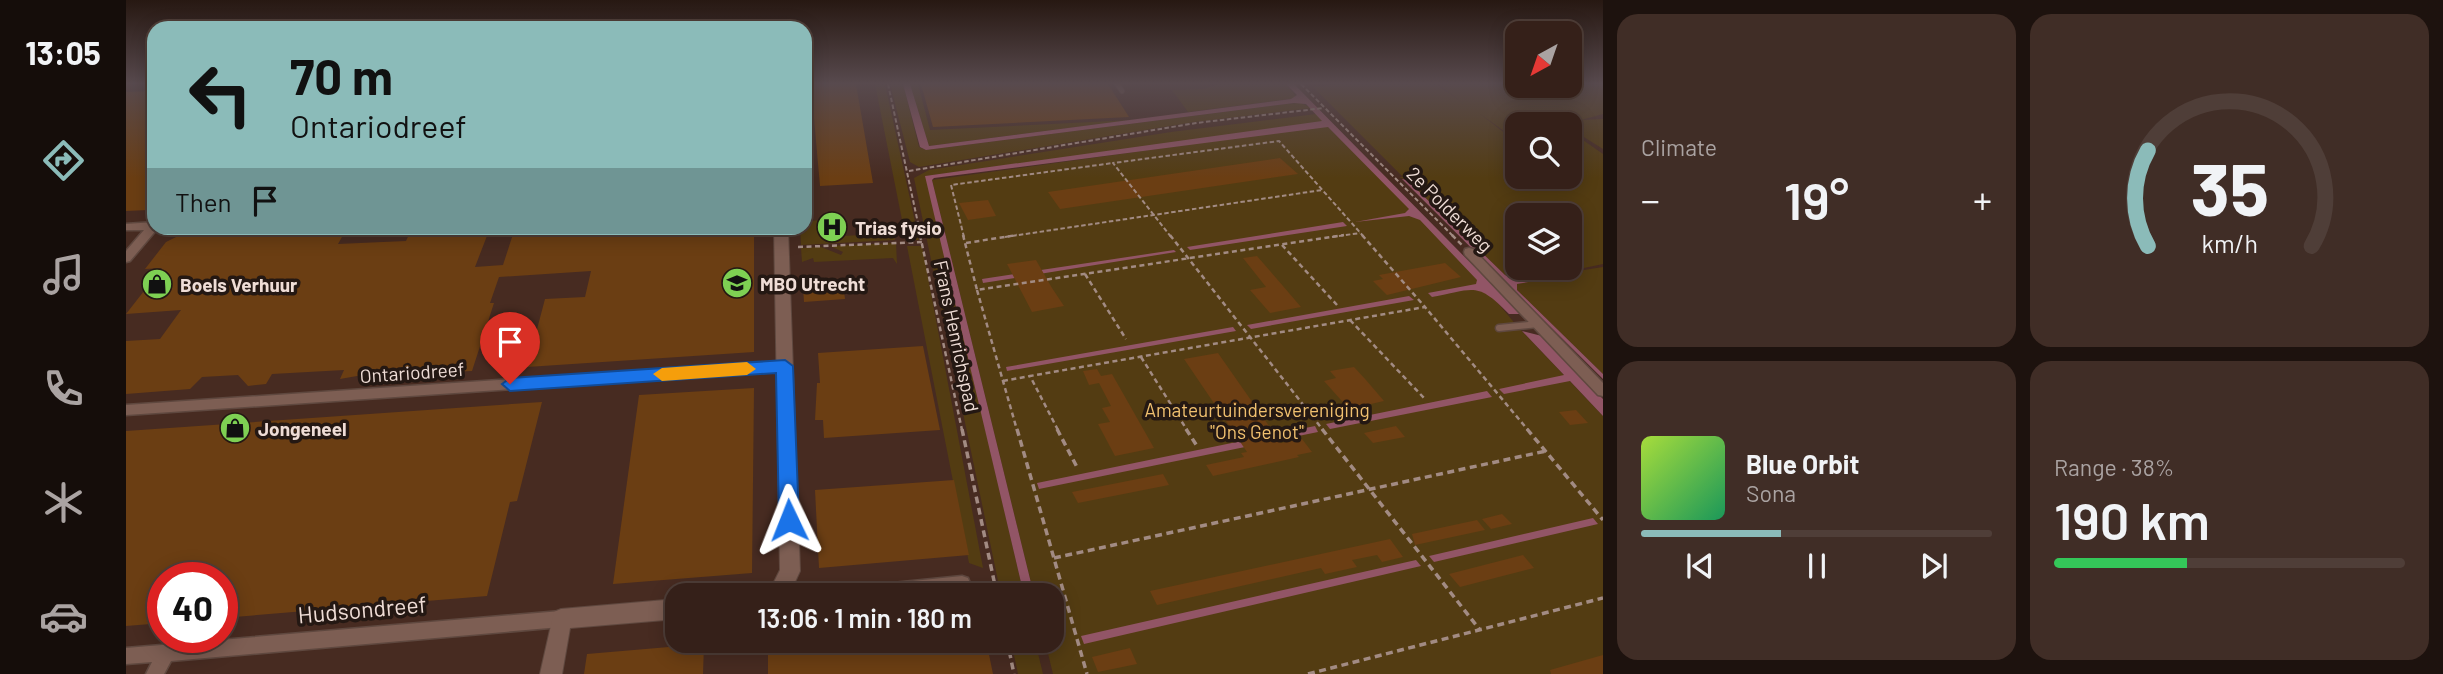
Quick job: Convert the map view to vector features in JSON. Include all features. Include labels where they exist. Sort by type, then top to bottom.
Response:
[{"type":"street","points":[[126,227],[147,226]]},
{"type":"street","points":[[126,258],[147,234]]},
{"type":"street","points":[[780,235],[790,572],[786,583]]},
{"type":"street","name":"2e Polderweg","points":[[1469,252],[1603,391]]},
{"type":"street","name":"Ontariodreef","points":[[126,410],[785,366]]},
{"type":"street","name":"Hudsondreef","points":[[238,647],[665,610]]},
{"type":"street","points":[[551,674],[561,619]]},
{"type":"street","points":[[155,674],[166,653]]},
{"type":"street","name":"Hudsondreef","points":[[126,656],[166,653]]},
{"type":"lane","points":[[1499,328],[1538,324]]},
{"type":"path","name":"Frans Henrichspad","points":[[895,115],[995,583]]},
{"type":"path","points":[[908,171],[1196,123],[1259,115]]},
{"type":"path","name":"2e Polderweg","points":[[1332,115],[1469,252]]},
{"type":"path","points":[[1087,674],[977,290],[951,185],[1279,141],[1425,307],[1603,520]]},
{"type":"path","points":[[1113,163],[1480,630]]},
{"type":"path","points":[[965,243],[1322,190]]},
{"type":"path","points":[[977,290],[1360,233]]},
{"type":"path","points":[[780,247],[924,242]]},
{"type":"path","points":[[1281,244],[1337,304]]},
{"type":"path","points":[[1085,274],[1126,339]]},
{"type":"path","points":[[1003,381],[1425,307]]},
{"type":"path","points":[[1350,320],[1424,398]]},
{"type":"path","points":[[1141,357],[1197,446]]},
{"type":"path","points":[[1030,376],[1078,468]]},
{"type":"path","points":[[1054,558],[1546,451]]},
{"type":"path","points":[[1308,674],[1603,598]]},
{"type":"path","points":[[1010,653],[1014,674]]},
{"type":"green space","points":[[881,115],[892,115],[919,240],[906,240]]},
{"type":"green space","points":[[898,115],[911,115],[919,147],[926,150],[1196,115],[1249,115],[919,167],[910,162]]},
{"type":"green space","points":[[920,115],[926,115],[930,130],[1132,120],[929,146]]},
{"type":"green space","points":[[1304,115],[1317,115],[1323,121],[926,176],[1021,583],[998,583],[914,178],[929,170],[1171,132]]},
{"type":"green space","points":[[1341,115],[1482,115],[1505,133],[1505,189],[1582,189],[1582,139],[1603,154],[1603,264],[1582,268],[1582,203],[1505,203],[1505,275],[1407,180],[1399,177],[1403,177]]},
{"type":"green space","points":[[1482,115],[1505,115],[1505,132]]},
{"type":"green space","points":[[1582,115],[1598,115],[1582,120]]},
{"type":"green space","points":[[1603,119],[1603,149],[1582,136],[1582,120]]},
{"type":"green space","name":"Amateurtuindersvereniging \"Ons Genot\"","points":[[1328,127],[1467,266],[1517,326],[1603,416],[1603,674],[1053,674],[1048,653],[1064,653],[1064,583],[1031,583],[932,180]]},
{"type":"green space","points":[[825,220],[826,237],[894,233],[895,240],[801,245],[800,235],[812,235],[812,221]]},
{"type":"green space","points":[[896,243],[897,264],[893,258],[814,262],[813,258],[802,262],[801,248],[821,247],[841,255],[843,252],[830,246]]},
{"type":"green space","points":[[907,246],[922,246],[983,568],[969,563]]},
{"type":"green space","points":[[1603,267],[1603,374],[1517,290],[1517,284],[1582,280],[1582,270]]},
{"type":"green space","points":[[1014,653],[1038,653],[1043,674],[1018,674]]},
{"type":"shaded area","points":[[911,115],[920,115],[929,146],[1164,115],[1196,115],[926,150],[920,147]]},
{"type":"shaded area","points":[[1317,115],[1325,115],[1521,314],[1509,314],[1490,296],[1475,290],[1432,297],[1428,293],[1476,284],[1477,280],[1420,220],[1409,216],[1355,222],[1405,213],[1409,209],[1328,127],[934,178],[932,180],[1031,583],[1021,583],[925,176],[1322,121]]},
{"type":"shaded area","points":[[1402,179],[1407,180],[1505,275],[1505,280],[1534,281],[1517,284],[1517,290],[1603,374],[1603,379]]},
{"type":"shaded area","points":[[1343,222],[1347,226],[1190,250],[1187,247]]},
{"type":"shaded area","points":[[1174,250],[1176,252],[983,283],[982,279]]},
{"type":"shaded area","points":[[1409,296],[1414,300],[1251,329],[1247,325]]},
{"type":"shaded area","points":[[1233,327],[1236,331],[1007,371],[1006,367]]},
{"type":"shaded area","points":[[1522,331],[1542,336],[1603,399],[1603,416],[1570,381],[1504,394],[1499,389],[1564,375]]},
{"type":"shaded area","points":[[1487,391],[1492,397],[1330,429],[1326,424]]},
{"type":"shaded area","points":[[1315,426],[1318,432],[1039,489],[1037,483]]},
{"type":"shaded area","points":[[1593,518],[1598,524],[1434,562],[1429,556]]},
{"type":"shaded area","points":[[1416,560],[1421,566],[1084,644],[1081,636]]},
{"type":"building","points":[[126,115],[147,115],[147,210],[126,211]]},
{"type":"building","points":[[814,115],[861,115],[873,183],[820,186]]},
{"type":"building","points":[[930,115],[1129,117],[933,127]]},
{"type":"building","points":[[1280,158],[1298,174],[1060,209],[1048,192]]},
{"type":"building","points":[[988,200],[996,216],[968,220],[959,203]]},
{"type":"building","points":[[343,235],[338,244],[406,241],[409,235],[487,235],[475,267],[503,265],[513,235],[754,235],[754,352],[527,367],[545,299],[585,297],[591,271],[499,277],[490,303],[494,303],[472,371],[340,379],[344,370],[272,374],[266,384],[248,386],[238,375],[202,377],[190,389],[126,394],[126,341],[160,339],[181,310],[126,314],[162,268],[145,269],[166,242],[176,237]]},
{"type":"building","points":[[1257,256],[1301,307],[1270,313],[1250,290],[1266,287],[1243,258]]},
{"type":"building","points":[[1036,260],[1064,306],[1032,312],[1007,264]]},
{"type":"building","points":[[1445,263],[1461,277],[1387,295],[1373,281],[1383,279],[1379,275]]},
{"type":"building","points":[[843,284],[845,299],[804,302],[803,287]]},
{"type":"building","points":[[923,346],[940,430],[824,438],[823,420],[815,420],[817,383],[820,383],[818,353]]},
{"type":"building","points":[[1218,353],[1281,443],[1302,439],[1312,452],[1213,476],[1206,465],[1244,457],[1241,453],[1247,452],[1184,359]]},
{"type":"building","points":[[1354,367],[1384,401],[1349,409],[1324,381],[1336,378],[1330,371]]},
{"type":"building","points":[[1097,369],[1101,376],[1112,374],[1154,448],[1115,456],[1098,424],[1110,422],[1102,408],[1111,406],[1099,383],[1089,385],[1083,371]]},
{"type":"building","points":[[754,388],[752,573],[613,584],[639,395]]},
{"type":"building","points":[[542,402],[517,501],[510,502],[487,596],[238,617],[238,562],[147,562],[147,624],[126,626],[126,431]]},
{"type":"building","points":[[1576,410],[1588,423],[1570,425],[1559,412]]},
{"type":"building","points":[[1396,426],[1405,437],[1373,443],[1364,433]]},
{"type":"building","points":[[1163,474],[1169,485],[1078,503],[1072,492]]},
{"type":"building","points":[[954,480],[969,555],[819,568],[815,490]]},
{"type":"building","points":[[1502,514],[1512,524],[1491,529],[1482,519]]},
{"type":"building","points":[[1477,520],[1485,530],[1415,545],[1412,534]]},
{"type":"building","points":[[1390,539],[1403,557],[1382,562],[1377,555],[1352,560],[1357,567],[1325,574],[1321,568],[1157,605],[1150,591]]},
{"type":"building","points":[[1523,555],[1534,568],[1460,587],[1449,574]]},
{"type":"building","points":[[665,647],[665,653],[704,653],[703,674],[584,674],[587,654]]},
{"type":"building","points":[[1130,648],[1137,664],[1098,672],[1092,657]]},
{"type":"building","points":[[768,653],[989,653],[993,674],[768,674]]},
{"type":"building","points":[[1603,655],[1603,674],[1551,674],[1550,670]]},
{"type":"slow traffic","points":[[662,374],[747,369]]},
{"type":"place","name":"Trias fysio","points":[[832,227]]},
{"type":"place","name":"MBO Utrecht","points":[[737,283]]},
{"type":"place","name":"Boels Verhuur","points":[[157,284]]},
{"type":"place","name":"Jongeneel","points":[[235,428]]},
{"type":"route","points":[[510,384],[785,366],[789,520]]}]
